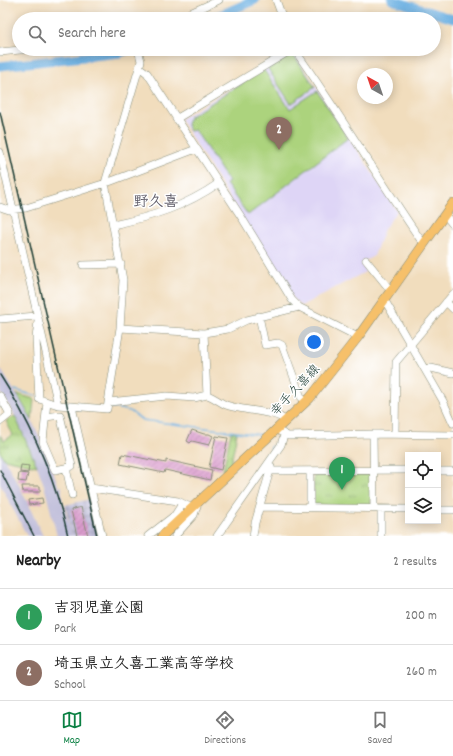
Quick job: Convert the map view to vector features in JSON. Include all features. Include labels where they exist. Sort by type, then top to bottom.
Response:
[{"type":"main road","name":"幸手久喜線","points":[[162,536],[195,505],[280,433],[286,422],[306,402],[358,337],[453,203]]},
{"type":"street","points":[[192,12],[219,0]]},
{"type":"street","points":[[278,2],[281,12]]},
{"type":"street","points":[[0,52],[12,51]]},
{"type":"street","points":[[38,318],[36,338],[39,399],[58,405],[107,409],[120,328],[123,295],[121,264],[105,183],[140,63],[139,56]]},
{"type":"street","points":[[176,118],[282,56]]},
{"type":"street","points":[[299,56],[368,158],[400,210],[420,239],[425,242]]},
{"type":"street","points":[[140,63],[219,183],[292,300],[299,307],[358,337]]},
{"type":"street","points":[[0,206],[13,210],[26,208],[105,183],[196,149]]},
{"type":"street","points":[[0,152],[58,405]]},
{"type":"street","points":[[113,225],[164,213],[189,202],[219,183]]},
{"type":"street","points":[[444,215],[453,225]]},
{"type":"street","points":[[366,260],[391,291]]},
{"type":"street","points":[[83,265],[121,264]]},
{"type":"street","points":[[395,434],[396,364],[453,294]]},
{"type":"street","points":[[384,299],[443,401],[453,424]]},
{"type":"street","points":[[446,302],[453,309]]},
{"type":"street","points":[[120,328],[204,333],[228,329],[259,316],[299,307]]},
{"type":"street","points":[[259,316],[266,345],[278,343],[282,345],[301,397],[306,402]]},
{"type":"street","points":[[0,319],[38,318]]},
{"type":"street","points":[[204,333],[207,395]]},
{"type":"street","points":[[425,369],[431,368],[453,373]]},
{"type":"street","points":[[109,402],[167,396],[194,398],[207,395],[228,405],[274,415],[282,418],[286,422]]},
{"type":"street","points":[[0,396],[10,414],[7,418],[0,422]]},
{"type":"street","points":[[46,417],[60,416],[72,466],[55,470],[44,442],[47,402]]},
{"type":"street","points":[[72,406],[102,536]]},
{"type":"street","points":[[217,536],[281,445],[280,433],[453,435]]},
{"type":"street","points":[[373,434],[374,470],[381,536]]},
{"type":"street","points":[[253,536],[270,471],[270,461]]},
{"type":"street","points":[[66,468],[72,495]]},
{"type":"street","points":[[270,471],[405,470]]},
{"type":"street","points":[[310,471],[310,508]]},
{"type":"street","points":[[441,471],[453,471]]},
{"type":"street","points":[[91,488],[178,501],[182,504],[195,505],[194,515],[175,536]]},
{"type":"street","points":[[148,536],[175,515],[179,506],[182,504]]},
{"type":"street","points":[[260,507],[405,509]]},
{"type":"street","points":[[441,510],[453,510]]},
{"type":"shaded area","points":[[285,56],[296,56],[397,211],[384,229],[374,256],[361,263],[366,271],[301,306],[294,300],[180,119]]},
{"type":"shaded area","points":[[0,368],[28,412],[47,454],[59,487],[62,486],[62,498],[72,536],[57,536],[44,485],[37,466],[15,416],[1,393]]},
{"type":"shaded area","points":[[0,452],[19,485],[43,536],[27,536],[0,484]]},
{"type":"shaded area","points":[[91,499],[99,536],[72,536],[65,505]]},
{"type":"green space","points":[[290,56],[294,56],[315,87],[291,104],[268,69]]},
{"type":"green space","points":[[264,70],[290,109],[317,91],[348,138],[248,215],[226,184],[229,182],[195,130],[190,131],[187,125],[189,117]]},
{"type":"green space","points":[[17,394],[34,399],[32,420]]},
{"type":"green space","points":[[15,416],[37,466],[4,459],[0,452],[0,435],[4,441],[13,435],[6,421]]},
{"type":"green space","points":[[231,432],[237,433],[231,463],[223,471]]},
{"type":"green space","points":[[371,473],[371,506],[313,505],[314,475]]},
{"type":"building","points":[[192,430],[213,436],[209,445],[192,441],[190,443],[187,441]]},
{"type":"building","points":[[216,436],[228,438],[221,470],[209,467]]},
{"type":"building","points":[[122,454],[166,463],[166,460],[212,470],[210,480],[165,470],[164,473],[120,464]]},
{"type":"building","points":[[21,465],[29,466],[28,473],[20,472]]},
{"type":"building","points":[[19,473],[28,474],[26,482],[18,481]]},
{"type":"building","points":[[22,486],[40,486],[40,492],[23,492]]},
{"type":"building","points":[[42,498],[43,503],[29,505],[28,500]]},
{"type":"building","points":[[81,507],[88,536],[77,536],[71,510]]},
{"type":"waterway","points":[[227,12],[255,0]]},
{"type":"waterway","points":[[392,0],[431,12]]},
{"type":"waterway","points":[[441,15],[453,19]]},
{"type":"waterway","points":[[0,66],[92,56]]},
{"type":"waterway","points":[[15,390],[36,396]]},
{"type":"waterway","points":[[110,407],[130,411],[142,420],[261,435]]},
{"type":"waterway","points":[[271,446],[271,452]]},
{"type":"railway","points":[[0,112],[97,536]]},
{"type":"railway","points":[[0,375],[12,394],[41,452],[63,514],[68,536]]},
{"type":"railway","points":[[0,470],[34,536]]},
{"type":"place","name":"埼玉県立久喜工業高等学校","points":[[279,150]]},
{"type":"place","name":"吉羽児童公園","points":[[342,490]]},
{"type":"district","name":"野久喜","points":[[156,203]]}]
